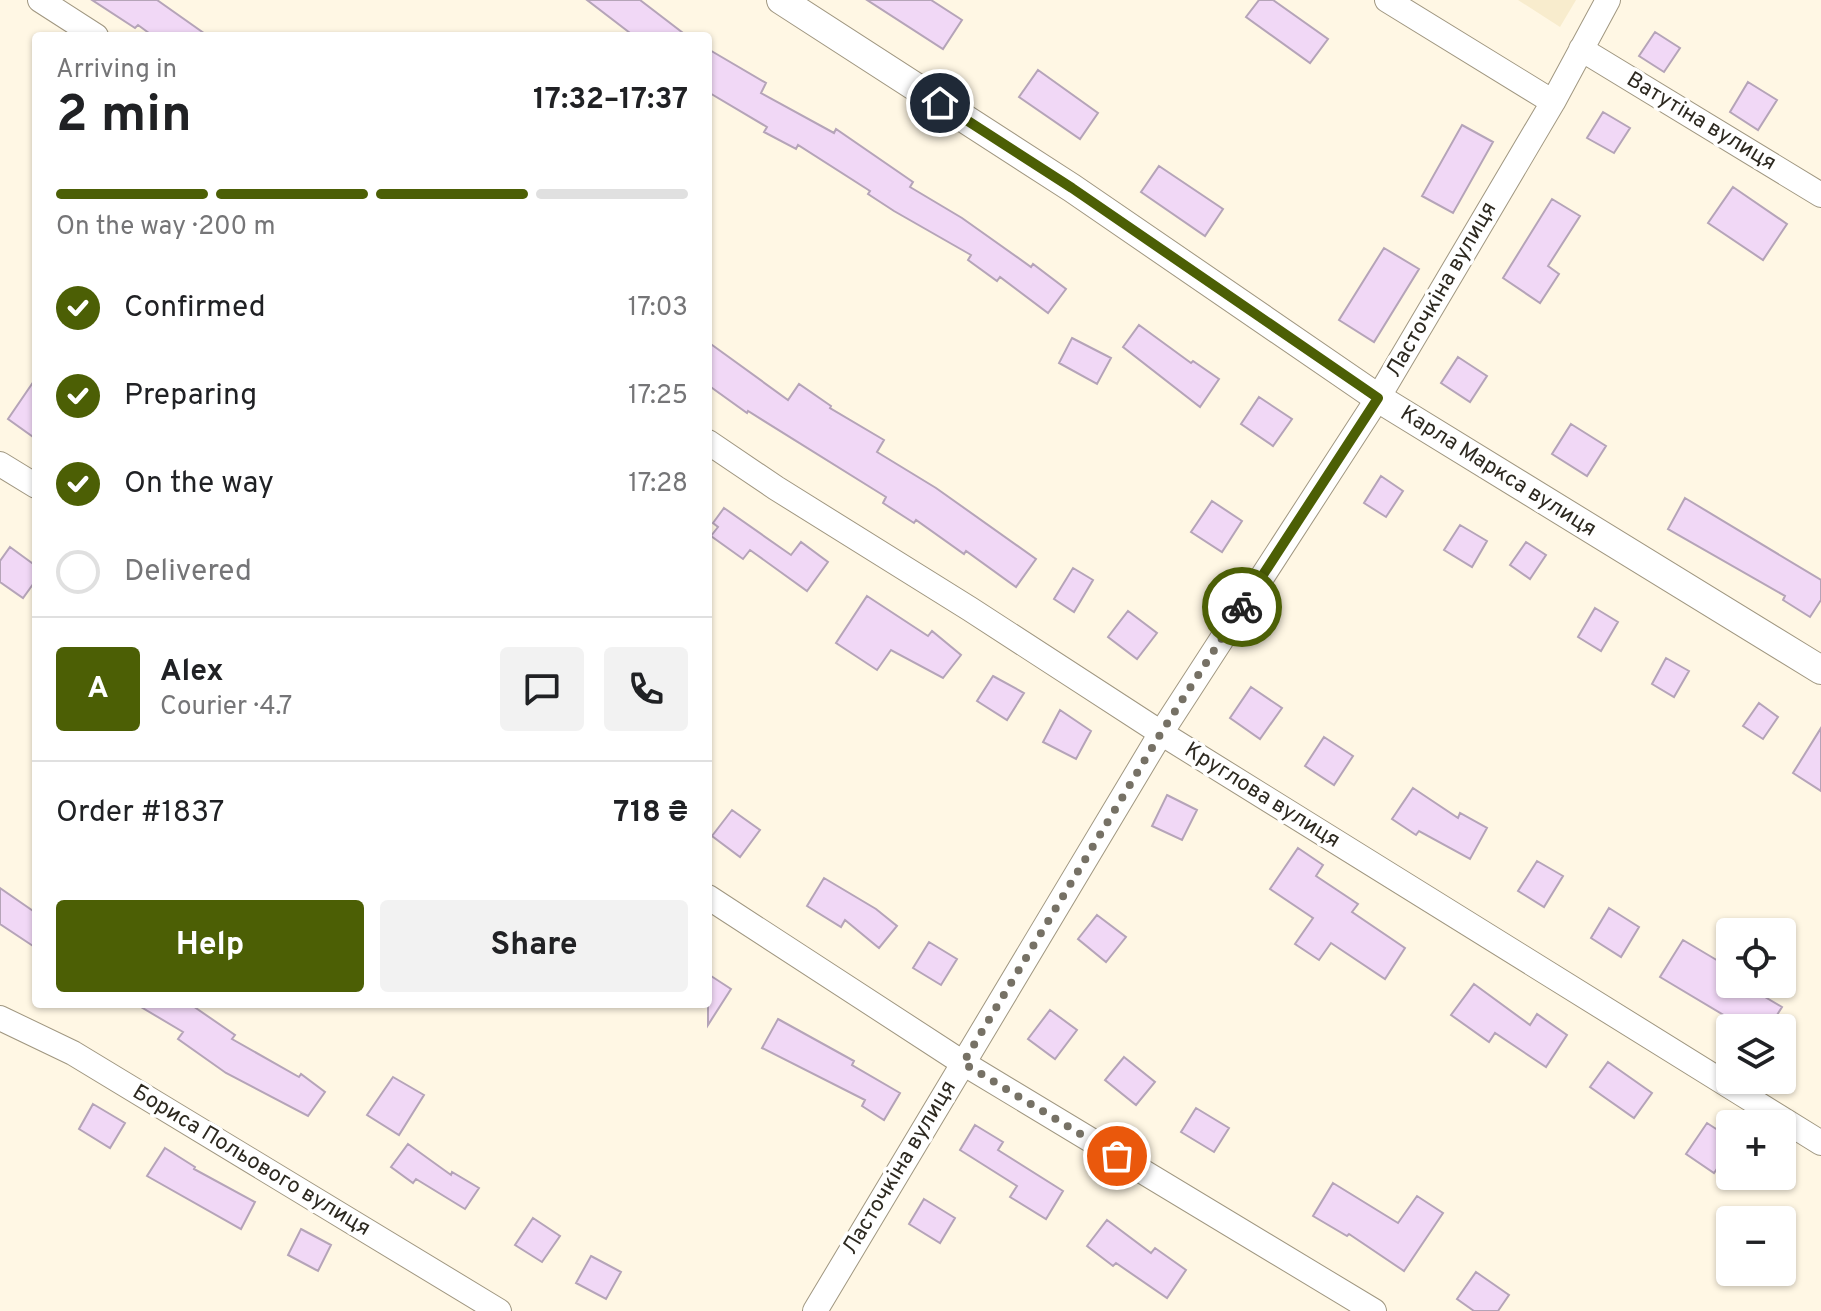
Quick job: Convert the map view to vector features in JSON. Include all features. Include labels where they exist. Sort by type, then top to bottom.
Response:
[{"type":"street","points":[[40,0],[90,32]]},
{"type":"street","name":"Карла Маркса вулиця","points":[[781,0],[1072,188],[1378,398],[1821,670]]},
{"type":"street","points":[[1387,0],[1553,102]]},
{"type":"street","name":"Ласточкіна вулиця","points":[[815,1311],[1161,733],[1378,398],[1553,102],[1608,0]]},
{"type":"street","name":"Ватутіна вулиця","points":[[1581,49],[1821,195]]},
{"type":"street","name":"Круглова вулиця","points":[[712,445],[1161,733],[1821,1143]]},
{"type":"street","points":[[0,464],[32,484]]},
{"type":"street","points":[[712,900],[963,1063],[1374,1311]]},
{"type":"street","name":"Бориса Польового вулиця","points":[[0,1018],[73,1053],[499,1311]]},
{"type":"shaded area","points":[[1518,0],[1576,0],[1560,27]]},
{"type":"building","points":[[92,0],[157,0],[202,32],[148,32],[138,25],[135,28]]},
{"type":"building","points":[[587,0],[640,0],[682,32],[629,32]]},
{"type":"building","points":[[867,0],[931,0],[962,20],[943,49]]},
{"type":"building","points":[[1259,0],[1273,0],[1328,39],[1310,63],[1246,17]]},
{"type":"building","points":[[1655,32],[1680,48],[1664,72],[1639,56]]},
{"type":"building","points":[[712,51],[766,83],[761,93],[834,133],[836,129],[913,182],[910,187],[962,218],[1031,267],[1033,264],[1066,289],[1048,313],[1000,277],[997,281],[968,260],[971,255],[894,211],[868,194],[870,191],[798,145],[796,149],[764,132],[767,127],[712,94]]},
{"type":"building","points":[[1038,70],[1098,113],[1080,139],[1019,97]]},
{"type":"building","points":[[1748,82],[1777,100],[1758,130],[1730,112]]},
{"type":"building","points":[[1603,112],[1630,128],[1614,153],[1587,138]]},
{"type":"building","points":[[1462,125],[1493,142],[1453,213],[1422,196]]},
{"type":"building","points":[[1159,166],[1223,209],[1205,236],[1141,192]]},
{"type":"building","points":[[1733,187],[1787,224],[1763,260],[1708,223]]},
{"type":"building","points":[[1552,199],[1580,216],[1548,266],[1559,274],[1540,303],[1503,278]]},
{"type":"building","points":[[1384,248],[1419,269],[1374,342],[1339,320]]},
{"type":"building","points":[[1139,325],[1191,363],[1193,361],[1219,379],[1200,407],[1123,347]]},
{"type":"building","points":[[1072,338],[1111,358],[1097,384],[1059,363]]},
{"type":"building","points":[[712,345],[788,400],[799,384],[830,408],[884,440],[877,452],[936,488],[1036,559],[1016,587],[966,551],[964,554],[916,520],[914,523],[883,503],[886,497],[747,413],[712,388]]},
{"type":"building","points":[[1458,357],[1487,376],[1470,402],[1441,383]]},
{"type":"building","points":[[32,384],[32,436],[8,419]]},
{"type":"building","points":[[1259,397],[1292,419],[1273,446],[1241,424]]},
{"type":"building","points":[[1571,424],[1606,446],[1587,476],[1552,454]]},
{"type":"building","points":[[1381,476],[1403,491],[1386,517],[1364,503]]},
{"type":"building","points":[[1685,498],[1821,580],[1821,600],[1810,617],[1783,600],[1785,596],[1668,529]]},
{"type":"building","points":[[1212,501],[1242,521],[1222,552],[1191,532]]},
{"type":"building","points":[[724,508],[791,555],[801,542],[828,562],[807,591],[750,550],[743,559],[712,537],[718,527],[713,523]]},
{"type":"building","points":[[1460,525],[1487,541],[1472,567],[1444,550]]},
{"type":"building","points":[[1526,542],[1546,555],[1530,579],[1510,565]]},
{"type":"building","points":[[10,547],[32,563],[32,586],[23,598],[0,582],[0,561]]},
{"type":"building","points":[[1073,568],[1093,580],[1074,612],[1054,599]]},
{"type":"building","points":[[867,596],[928,636],[932,631],[961,655],[943,678],[891,650],[877,670],[836,643]]},
{"type":"building","points":[[1595,608],[1618,622],[1601,651],[1578,637]]},
{"type":"building","points":[[1128,611],[1157,633],[1137,659],[1108,637]]},
{"type":"building","points":[[1666,658],[1689,671],[1674,697],[1652,684]]},
{"type":"building","points":[[993,676],[1024,693],[1007,720],[977,701]]},
{"type":"building","points":[[1251,687],[1282,708],[1260,739],[1230,718]]},
{"type":"building","points":[[1759,703],[1778,717],[1763,739],[1743,726]]},
{"type":"building","points":[[1060,710],[1091,731],[1076,759],[1043,742]]},
{"type":"building","points":[[1821,728],[1821,791],[1793,773]]},
{"type":"building","points":[[1324,737],[1353,756],[1334,785],[1305,766]]},
{"type":"building","points":[[1413,788],[1458,818],[1460,813],[1487,828],[1470,859],[1419,831],[1416,835],[1392,819]]},
{"type":"building","points":[[1167,795],[1197,810],[1182,840],[1152,826]]},
{"type":"building","points":[[732,810],[760,830],[740,857],[712,836]]},
{"type":"building","points":[[1298,848],[1323,865],[1316,876],[1358,904],[1352,912],[1405,948],[1385,979],[1331,943],[1319,960],[1295,944],[1313,918],[1270,889]]},
{"type":"building","points":[[1537,861],[1563,876],[1544,907],[1518,891]]},
{"type":"building","points":[[824,878],[876,909],[897,926],[879,948],[845,920],[841,927],[807,906]]},
{"type":"building","points":[[0,888],[32,910],[32,945],[0,924]]},
{"type":"building","points":[[1609,908],[1639,927],[1621,957],[1591,938]]},
{"type":"building","points":[[1097,915],[1126,937],[1106,962],[1078,939]]},
{"type":"building","points":[[1683,940],[1716,960],[1716,998],[1767,998],[1782,1007],[1778,1014],[1722,1014],[1660,977]]},
{"type":"building","points":[[929,942],[957,959],[941,985],[913,968]]},
{"type":"building","points":[[712,977],[731,989],[708,1025],[708,1008],[712,1008]]},
{"type":"building","points":[[1474,984],[1530,1025],[1537,1014],[1567,1035],[1546,1067],[1495,1033],[1489,1042],[1451,1015]]},
{"type":"building","points":[[143,1008],[196,1008],[235,1035],[232,1039],[299,1077],[301,1074],[325,1092],[308,1116],[226,1073],[178,1039],[183,1032]]},
{"type":"building","points":[[1050,1010],[1077,1030],[1055,1059],[1028,1039]]},
{"type":"building","points":[[778,1019],[854,1061],[852,1065],[900,1093],[884,1120],[862,1106],[865,1100],[762,1048]]},
{"type":"building","points":[[1124,1057],[1155,1082],[1136,1105],[1105,1080]]},
{"type":"building","points":[[1608,1062],[1652,1093],[1634,1118],[1590,1087]]},
{"type":"building","points":[[393,1077],[424,1095],[399,1135],[367,1115]]},
{"type":"building","points":[[93,1104],[125,1123],[110,1148],[79,1129]]},
{"type":"building","points":[[1196,1108],[1229,1128],[1214,1152],[1181,1132]]},
{"type":"building","points":[[1707,1123],[1716,1129],[1714,1173],[1686,1154]]},
{"type":"building","points":[[975,1125],[1003,1142],[998,1150],[1063,1191],[1046,1219],[1010,1197],[1017,1186],[960,1150]]},
{"type":"building","points":[[408,1144],[451,1175],[452,1172],[479,1188],[465,1209],[416,1179],[413,1183],[391,1167]]},
{"type":"building","points":[[165,1148],[194,1169],[255,1202],[241,1229],[147,1176]]},
{"type":"building","points":[[1333,1183],[1398,1223],[1417,1196],[1443,1213],[1404,1271],[1349,1234],[1347,1236],[1313,1216]]},
{"type":"building","points":[[924,1199],[955,1218],[940,1243],[909,1224]]},
{"type":"building","points":[[533,1218],[560,1236],[542,1262],[515,1245]]},
{"type":"building","points":[[1107,1220],[1151,1253],[1155,1248],[1186,1270],[1167,1298],[1116,1263],[1113,1266],[1087,1246]]},
{"type":"building","points":[[301,1229],[331,1245],[318,1271],[288,1255]]},
{"type":"building","points":[[591,1256],[621,1272],[606,1299],[576,1283]]},
{"type":"building","points":[[1476,1272],[1509,1295],[1498,1311],[1474,1311],[1457,1299]]},
{"type":"way so far","points":[[1117,1156],[963,1063],[1161,733],[1242,607]]},
{"type":"route","points":[[940,103],[1072,188],[1378,398],[1242,607]]}]
